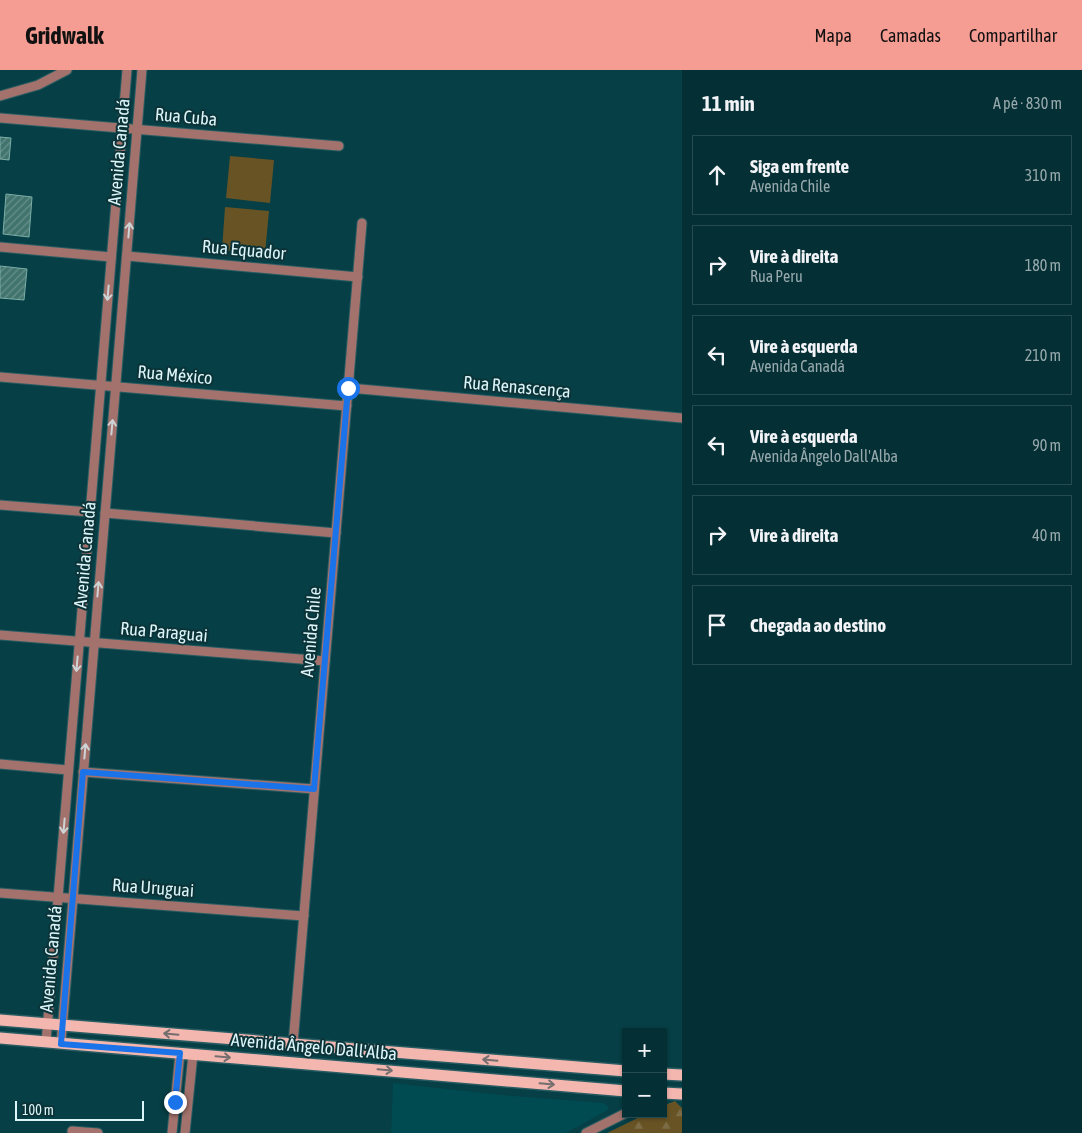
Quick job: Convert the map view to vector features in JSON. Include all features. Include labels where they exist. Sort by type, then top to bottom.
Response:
[{"type":"main road","name":"Avenida Ângelo Dall'Alba","points":[[0,1020],[622,1071]]},
{"type":"main road","name":"Avenida Ângelo Dall'Alba","points":[[0,1038],[622,1091]]},
{"type":"main road","points":[[667,1074],[682,1075]]},
{"type":"main road","points":[[667,1093],[682,1094]]},
{"type":"street","points":[[0,96],[38,85],[67,70]]},
{"type":"street","name":"Avenida Canadá","points":[[46,1042],[127,70]]},
{"type":"street","name":"Avenida Canadá","points":[[61,1044],[142,70]]},
{"type":"street","name":"Rua Cuba","points":[[0,118],[339,146]]},
{"type":"street","name":"Avenida Chile","points":[[293,1044],[362,223]]},
{"type":"street","points":[[0,247],[111,257]]},
{"type":"street","name":"Rua Equador","points":[[126,256],[358,276]]},
{"type":"street","name":"Rua México","points":[[0,376],[347,406]]},
{"type":"street","name":"Rua Renascença","points":[[348,388],[682,418]]},
{"type":"street","points":[[0,505],[90,512]]},
{"type":"street","points":[[105,513],[336,532]]},
{"type":"street","name":"Rua Paraguai","points":[[0,635],[325,661]]},
{"type":"street","points":[[0,764],[68,770]]},
{"type":"street","points":[[83,772],[314,789]]},
{"type":"street","name":"Rua Uruguai","points":[[0,893],[304,916]]},
{"type":"street","points":[[172,1133],[180,1053]]},
{"type":"street","points":[[185,1133],[194,1054]]},
{"type":"street","points":[[586,1133],[622,1115]]},
{"type":"street","points":[[72,1131],[98,1133]]},
{"type":"shaded area","points":[[393,1083],[501,1095],[604,1103],[608,1110],[566,1133],[391,1133]]},
{"type":"green space","points":[[230,156],[274,160],[270,203],[226,198]]},
{"type":"green space","points":[[225,207],[269,211],[265,254],[222,250]]},
{"type":"green space","points":[[675,1101],[682,1108],[682,1133],[607,1133],[638,1118],[667,1118],[667,1104]]},
{"type":"building","points":[[0,137],[11,138],[9,160],[0,159]]},
{"type":"building","points":[[6,194],[32,197],[29,237],[3,234]]},
{"type":"building","points":[[0,266],[27,269],[24,300],[0,298]]},
{"type":"route","points":[[175,1102],[180,1053],[61,1044],[83,772],[314,789],[348,388]]}]
